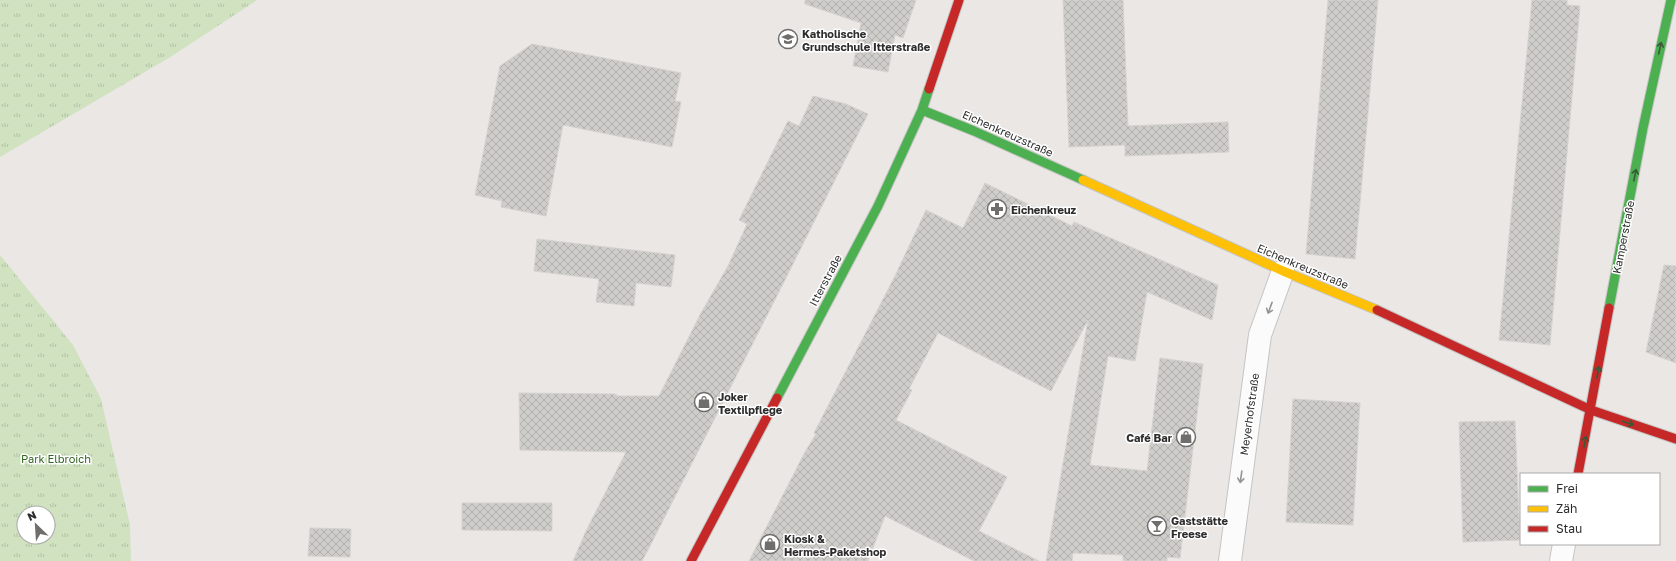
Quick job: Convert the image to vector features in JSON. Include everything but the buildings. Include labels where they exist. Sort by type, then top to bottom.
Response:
[{"type":"street","name":"Itterstraße","points":[[691,561],[878,206],[922,110],[959,0]]},
{"type":"street","name":"Kamperstraße","points":[[1578,473],[1670,0]]},
{"type":"street","name":"Eichenkreuzstraße","points":[[922,110],[974,131],[1283,271],[1371,307],[1591,410],[1676,439]]},
{"type":"street","name":"Meyerhofstraße","points":[[1230,561],[1260,335],[1283,271]]},
{"type":"street","points":[[1561,561],[1564,545]]},
{"type":"green space","points":[[0,0],[257,0],[172,56],[0,157]]},
{"type":"green space","name":"Park Elbroich","points":[[0,255],[73,345],[101,399],[130,525],[131,561],[0,561]]},
{"type":"traffic: fast","points":[[1609,308],[1643,128],[1671,0]]},
{"type":"traffic: fast","points":[[777,398],[878,206],[922,110],[929,89]]},
{"type":"traffic: fast","points":[[922,110],[974,131],[1083,180]]},
{"type":"traffic: slow","points":[[1083,180],[1283,271],[1377,310]]},
{"type":"traffic: jam","points":[[929,89],[959,0]]},
{"type":"traffic: jam","points":[[1578,473],[1609,308]]},
{"type":"traffic: jam","points":[[1377,310],[1591,410],[1676,439]]},
{"type":"traffic: jam","points":[[691,561],[777,398]]},
{"type":"place","name":"Katholische Grundschule Itterstraße","points":[[788,39]]},
{"type":"place","name":"Eichenkreuz","points":[[997,209]]},
{"type":"place","name":"Joker Textilpflege","points":[[704,402]]},
{"type":"place","name":"Café Bar","points":[[1186,437]]},
{"type":"place","name":"Gaststätte Freese","points":[[1157,526]]},
{"type":"place","name":"Kiosk & Hermes-Paketshop","points":[[770,544]]}]
